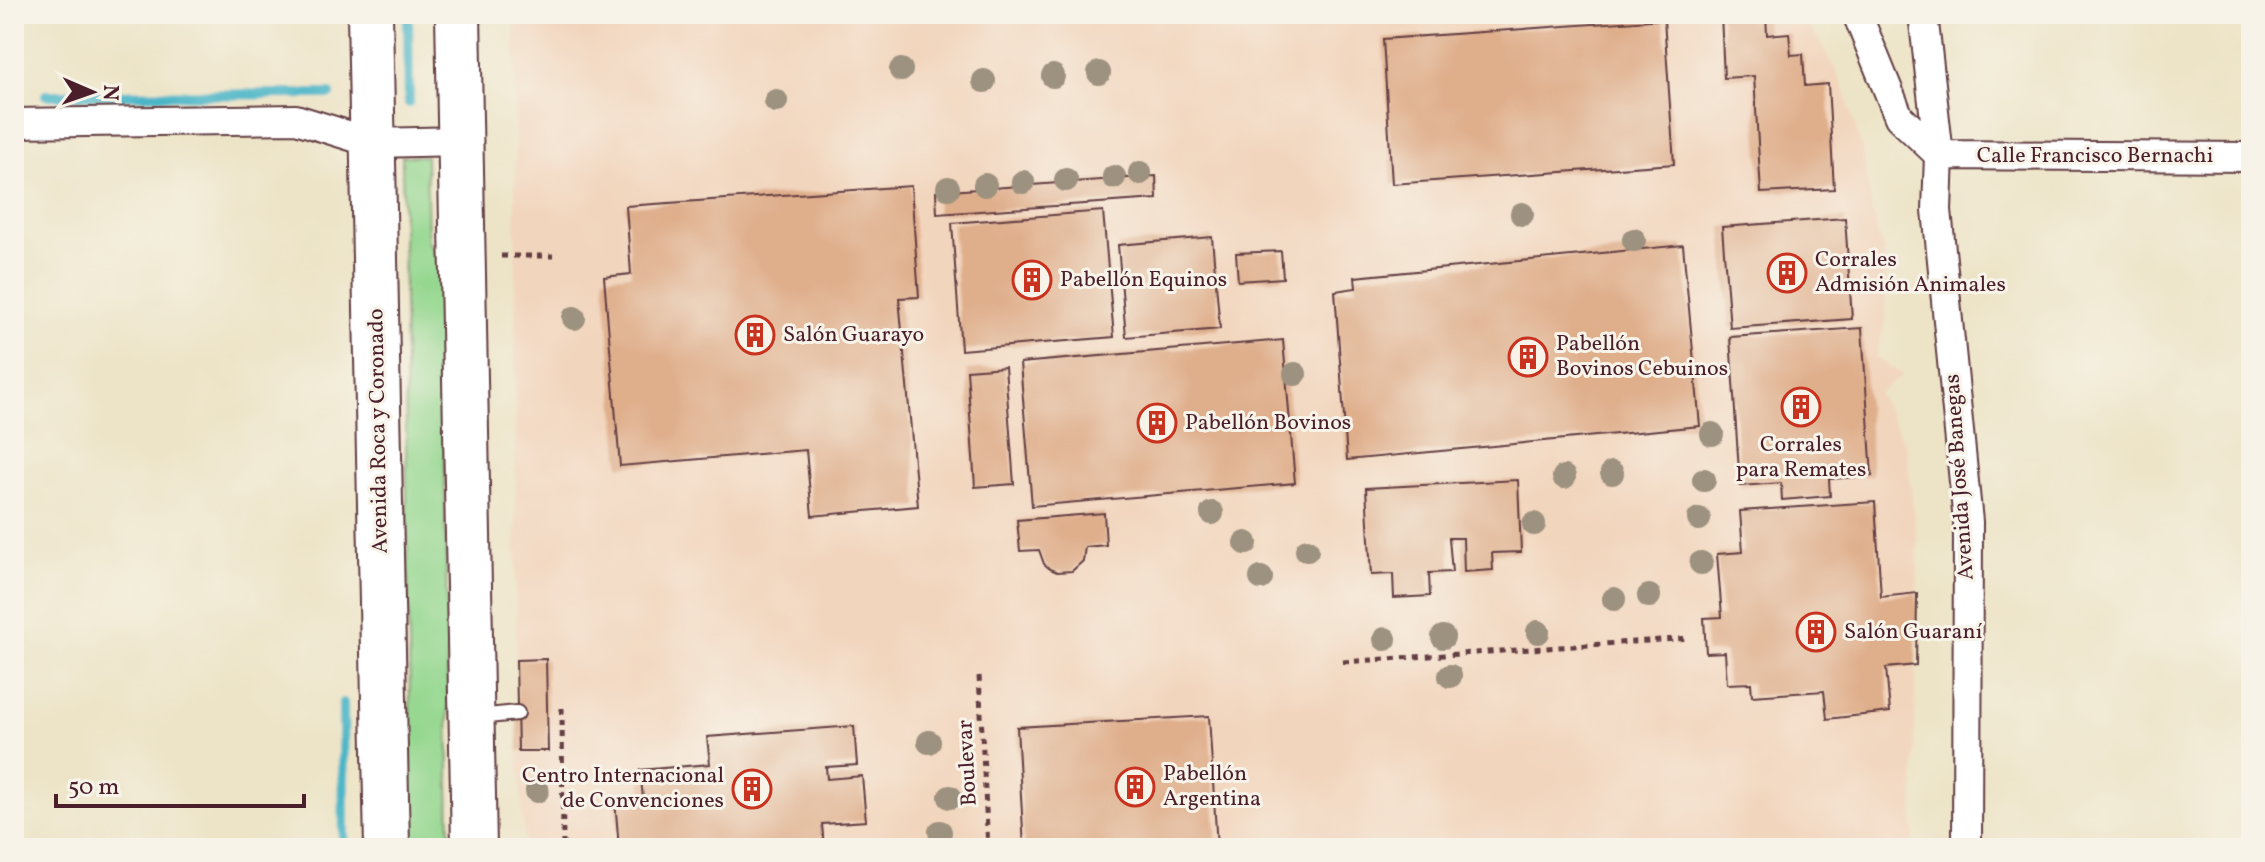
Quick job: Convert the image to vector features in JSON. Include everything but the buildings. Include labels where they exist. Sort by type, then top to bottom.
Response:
[{"type":"main road","name":"Avenida Roca y Coronado","points":[[370,14],[387,848]]},
{"type":"main road","points":[[458,14],[474,848]]},
{"type":"street","points":[[1857,14],[1899,117],[1939,155]]},
{"type":"street","name":"Avenida José Banegas","points":[[1923,14],[1939,155],[1937,210],[1968,522],[1967,848]]},
{"type":"street","points":[[14,123],[296,119],[373,143],[462,141]]},
{"type":"street","name":"Calle Francisco Bernachi","points":[[1939,155],[2251,157]]},
{"type":"lane","points":[[472,717],[517,713]]},
{"type":"path","points":[[517,256],[553,256]]},
{"type":"path","points":[[1343,662],[1690,638]]},
{"type":"path","name":"Boulevar","points":[[979,676],[988,848]]},
{"type":"path","points":[[562,708],[563,848]]},
{"type":"shaded area","points":[[519,14],[1798,14],[1820,41],[1842,82],[1862,150],[1873,218],[1884,253],[1886,321],[1875,357],[1903,375],[1878,393],[1906,445],[1918,550],[1913,848],[525,848],[516,660],[515,28]]},
{"type":"green space","points":[[402,156],[426,156],[428,241],[442,269],[450,848],[412,848]]},
{"type":"waterway","points":[[408,14],[409,103]]},
{"type":"waterway","points":[[46,95],[330,94]]},
{"type":"waterway","points":[[343,703],[344,848]]},
{"type":"place","name":"Corrales Admisión Animales","points":[[1787,273]]},
{"type":"place","name":"Pabellón Equinos","points":[[1032,280]]},
{"type":"place","name":"Salón Guarayo","points":[[755,335]]},
{"type":"place","name":"Pabellón Bovinos Cebuinos","points":[[1528,357]]},
{"type":"place","name":"Corrales para Remates","points":[[1801,407]]},
{"type":"place","name":"Pabellón Bovinos","points":[[1157,423]]},
{"type":"place","name":"Salón Guaraní","points":[[1816,632]]},
{"type":"place","name":"Pabellón Argentina","points":[[1135,787]]},
{"type":"place","name":"Centro Internacional de Convenciones","points":[[752,789]]}]
